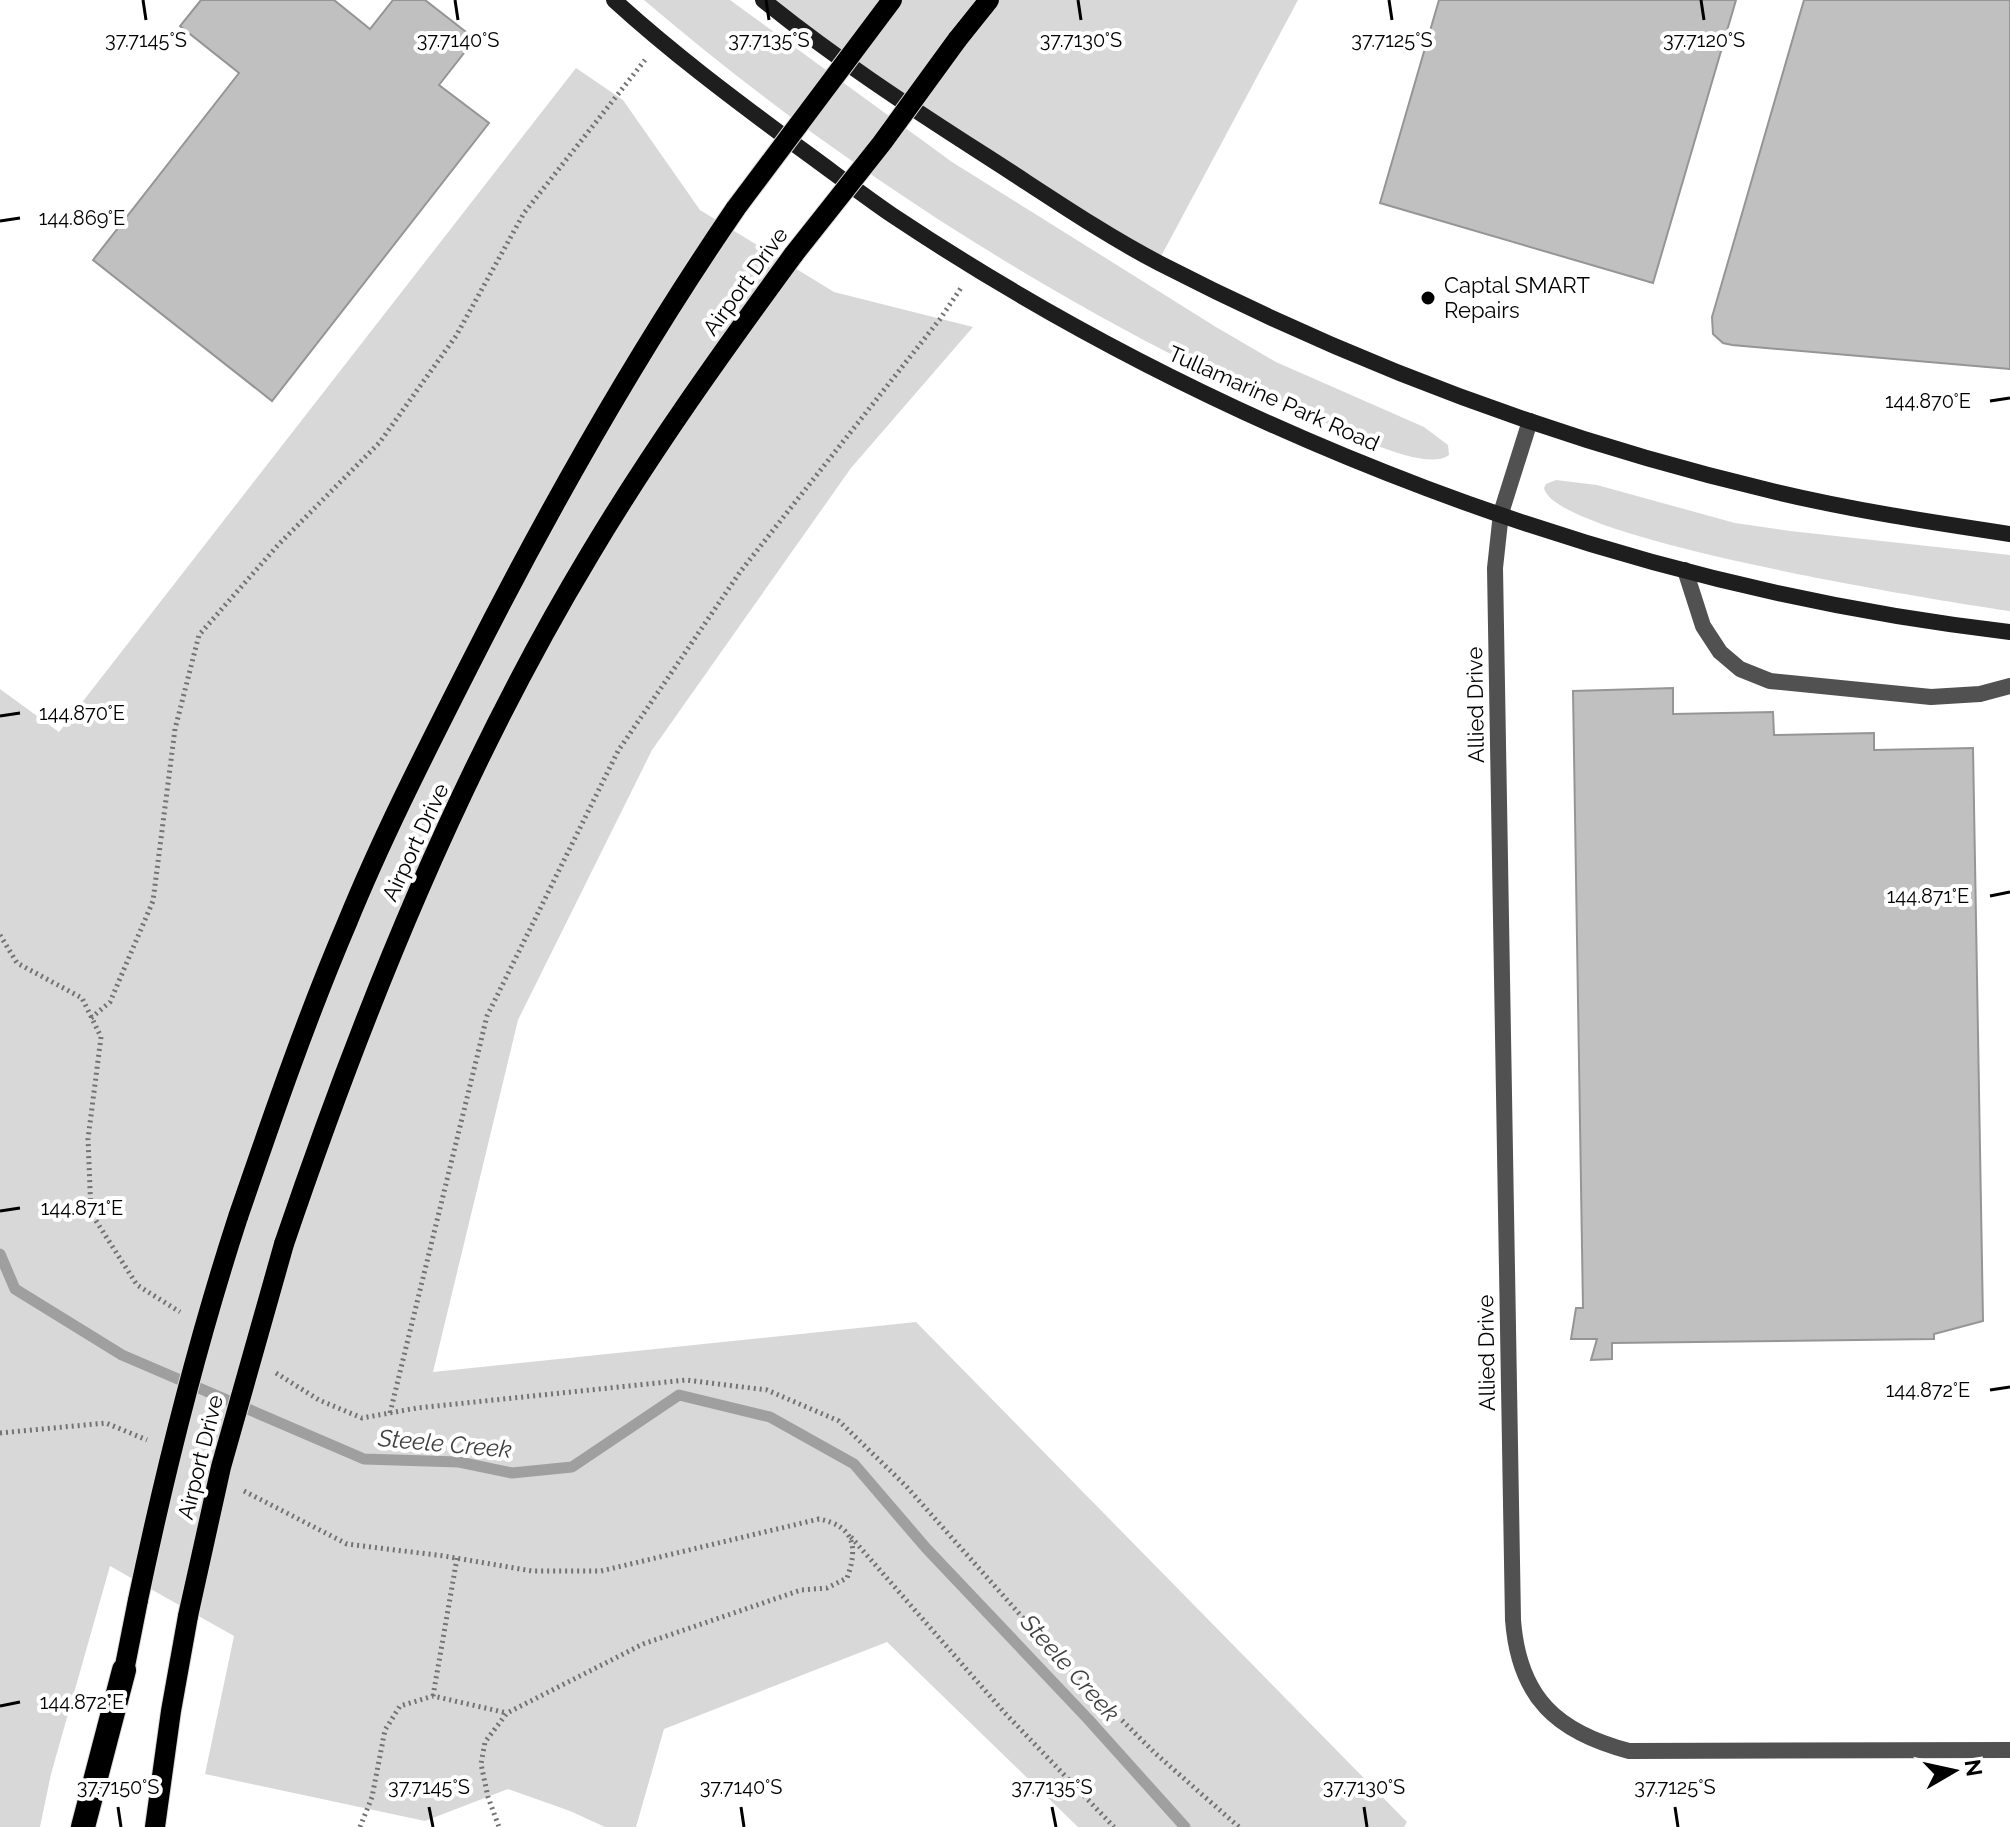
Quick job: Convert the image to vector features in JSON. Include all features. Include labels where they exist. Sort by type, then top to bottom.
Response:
[{"type":"highway","points":[[83,1827],[124,1670]]},
{"type":"main road","name":"Airport Drive","points":[[93,1827],[138,1600],[182,1408],[209,1307],[301,1037],[347,922],[443,716],[544,521],[604,416],[691,274],[736,208],[892,0]]},
{"type":"main road","name":"Airport Drive","points":[[155,1827],[188,1616],[221,1467],[284,1244],[390,958],[436,851],[489,741],[590,554],[685,408],[794,254],[989,0]]},
{"type":"street","name":"Tullamarine Park Road","points":[[614,0],[659,42],[890,214],[976,268],[1133,359],[1356,461],[1625,555],[1886,614],[2010,632]]},
{"type":"street","points":[[763,0],[826,50],[1106,232],[1158,262],[1293,328],[1530,421],[1641,456],[1772,491],[1897,517],[2010,534]]},
{"type":"street","name":"Allied Drive","points":[[1530,421],[1501,513],[1495,568],[1513,1620],[1515,1644],[1523,1667],[1535,1693],[1551,1713],[1571,1730],[1595,1742],[1629,1751],[2010,1750]]},
{"type":"street","points":[[1685,570],[1703,626],[1720,652],[1740,669],[1770,681],[1931,697],[1980,694],[2010,686]]},
{"type":"path","points":[[91,1018],[110,1002],[153,901],[175,729],[199,635],[278,545],[380,442],[456,336],[524,213],[659,42]]},
{"type":"path","points":[[390,1413],[487,1016],[618,751],[740,572],[940,319],[976,268]]},
{"type":"path","points":[[0,935],[17,963],[82,998],[101,1037],[88,1139],[91,1213],[137,1285],[182,1313]]},
{"type":"path","points":[[269,1368],[319,1400],[362,1418],[686,1380],[767,1390],[839,1421],[906,1486],[1054,1653],[1156,1754],[1239,1827]]},
{"type":"path","points":[[0,1433],[106,1423],[156,1445]]},
{"type":"path","points":[[238,1487],[347,1544],[532,1571],[601,1571],[819,1519],[835,1522],[1003,1711],[1114,1827]]},
{"type":"path","points":[[499,1827],[481,1764],[485,1742],[507,1713],[643,1644],[801,1590],[827,1588],[847,1578],[854,1559],[851,1537]]},
{"type":"path","points":[[433,1696],[457,1558]]},
{"type":"path","points":[[360,1827],[372,1797],[385,1730],[400,1706],[433,1696],[507,1713]]},
{"type":"shaded area","points":[[644,0],[730,0],[952,162],[1276,362],[1424,427],[1448,445],[1449,455],[1424,459],[1368,442],[1175,356],[1063,295],[938,219],[817,136]]},
{"type":"shaded area","points":[[763,0],[1298,0],[1158,262]]},
{"type":"shaded area","points":[[576,68],[623,100],[700,210],[834,292],[973,327],[851,468],[652,750],[518,1020],[433,1372],[916,1322],[1407,1822],[1404,1827],[1078,1827],[887,1642],[664,1729],[636,1827],[605,1827],[508,1789],[425,1821],[205,1774],[234,1636],[110,1566],[51,1774],[40,1827],[0,1827],[0,689],[59,732]]},
{"type":"shaded area","points":[[1556,480],[1597,485],[1735,523],[2010,555],[2010,611],[1758,566],[1613,528],[1565,508],[1544,488]]},
{"type":"building","points":[[201,0],[334,0],[370,29],[393,0],[425,0],[475,39],[439,85],[489,123],[272,401],[93,260],[239,73],[180,26]]},
{"type":"building","points":[[1439,0],[1736,0],[1653,283],[1380,203]]},
{"type":"building","points":[[1804,0],[2010,0],[2010,369],[1732,345],[1723,343],[1713,334],[1712,317]]},
{"type":"building","points":[[1673,688],[1673,714],[1773,712],[1774,735],[1874,733],[1874,750],[1973,748],[1983,1321],[1934,1334],[1934,1339],[1612,1343],[1612,1359],[1591,1360],[1597,1339],[1571,1339],[1576,1308],[1583,1308],[1573,691]]},
{"type":"waterway","name":"Steele Creek","points":[[0,1254],[15,1289],[122,1355],[364,1459],[459,1462],[512,1473],[572,1467],[679,1395],[770,1417],[854,1464],[926,1548],[1185,1827]]},
{"type":"place","name":"Captal SMART Repairs","points":[[1428,298]]}]
